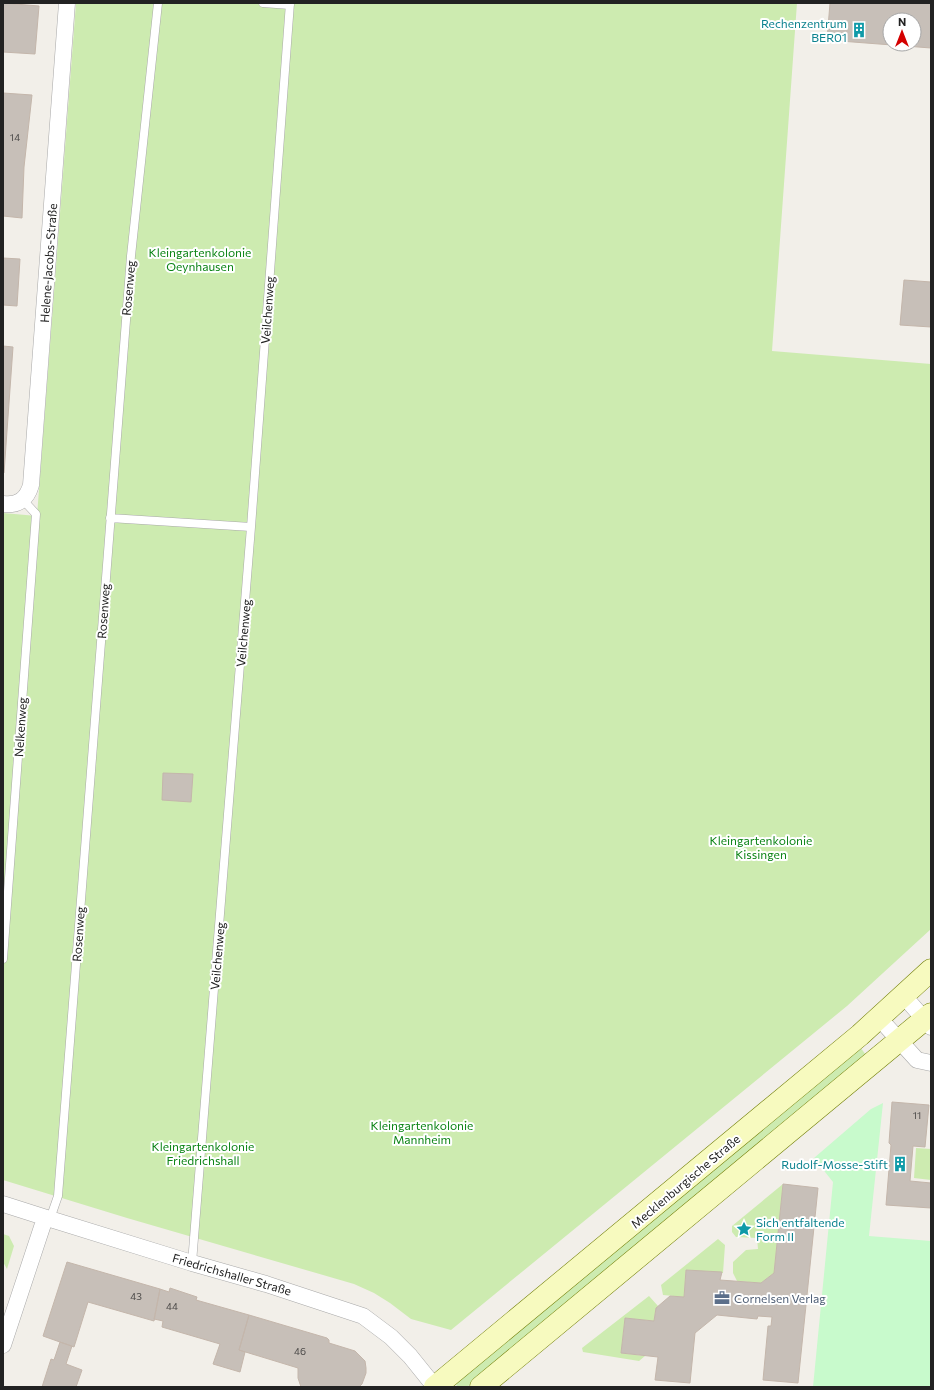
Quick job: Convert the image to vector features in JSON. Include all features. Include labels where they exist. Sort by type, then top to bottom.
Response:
[{"type":"main road","name":"Mecklenburgische Straße","points":[[435,1387],[848,1046],[931,970]]},
{"type":"main road","points":[[481,1387],[898,1041],[929,1020]]},
{"type":"street","name":"Helene-Jacobs-Straße","points":[[23,500],[30,485],[67,3]]},
{"type":"street","points":[[3,504],[10,505],[23,500]]},
{"type":"street","points":[[903,995],[929,1020]]},
{"type":"street","points":[[879,1018],[898,1041],[917,1060],[931,1063]]},
{"type":"street","name":"Friedrichshaller Straße","points":[[3,1204],[47,1219],[266,1284],[363,1316],[391,1337],[410,1356],[435,1387]]},
{"type":"street","points":[[3,1345],[47,1219]]},
{"type":"lane","name":"Rosenweg","points":[[47,1219],[58,1196],[131,256],[158,3]]},
{"type":"lane","points":[[263,3],[290,4]]},
{"type":"lane","name":"Veilchenweg","points":[[192,1263],[251,527],[290,4]]},
{"type":"lane","name":"Nelkenweg","points":[[3,959],[36,514],[23,500]]},
{"type":"lane","points":[[110,518],[251,527]]},
{"type":"green space","points":[[76,3],[797,3],[772,351],[931,364],[931,929],[847,1006],[451,1330],[411,1319],[374,1293],[354,1284],[127,1218],[3,1180],[3,513],[37,516]]},
{"type":"green space","points":[[860,1047],[866,1055],[681,1211],[467,1387],[457,1387],[456,1383]]},
{"type":"green space","points":[[883,1103],[869,1236],[931,1241],[931,1387],[813,1387],[833,1182],[814,1158],[871,1109]]},
{"type":"green space","points":[[916,1148],[931,1149],[931,1180],[914,1178]]},
{"type":"green space","points":[[783,1184],[774,1273],[761,1283],[737,1281],[733,1273],[733,1262],[746,1250],[758,1249],[757,1238],[736,1237],[732,1232],[732,1226]]},
{"type":"green space","points":[[3,1234],[9,1236],[14,1246],[7,1269],[3,1262]]},
{"type":"green space","points":[[718,1239],[725,1245],[723,1273],[686,1270],[684,1297],[663,1295],[661,1285]]},
{"type":"green space","points":[[649,1296],[658,1306],[656,1308],[654,1321],[625,1318],[621,1353],[645,1356],[639,1361],[583,1352],[582,1348]]},
{"type":"building","points":[[3,3],[39,6],[35,54],[3,52]]},
{"type":"building","name":"Rechenzentrum BER01","points":[[830,3],[931,3],[931,48],[922,47],[922,12],[882,12],[882,44],[827,40]]},
{"type":"building","points":[[3,93],[32,95],[24,167],[22,218],[3,216]]},
{"type":"building","points":[[3,258],[20,259],[17,306],[3,305]]},
{"type":"building","points":[[904,280],[931,282],[931,327],[900,325]]},
{"type":"building","points":[[3,346],[13,347],[4,473],[3,473]]},
{"type":"building","points":[[163,773],[193,774],[191,802],[162,800]]},
{"type":"building","name":"Rudolf-Mosse-Stift","points":[[892,1102],[929,1105],[925,1147],[913,1146],[910,1181],[931,1183],[931,1208],[886,1205],[891,1145],[889,1143]]},
{"type":"building","points":[[783,1184],[818,1188],[798,1383],[763,1380],[768,1326],[771,1326],[772,1317],[758,1316],[757,1319],[717,1315],[695,1333],[690,1383],[655,1380],[658,1357],[621,1353],[625,1318],[654,1321],[656,1308],[670,1296],[684,1297],[686,1270],[722,1272],[720,1280],[761,1283],[774,1273]]},
{"type":"building","points":[[67,1262],[160,1289],[154,1321],[88,1302],[74,1347],[43,1336]]},
{"type":"building","points":[[170,1288],[197,1297],[196,1300],[249,1315],[239,1350],[245,1352],[240,1372],[213,1364],[220,1344],[162,1327],[163,1321],[154,1319],[160,1289],[169,1292]]},
{"type":"building","points":[[249,1315],[327,1338],[329,1343],[355,1351],[365,1361],[366,1373],[362,1384],[359,1387],[301,1387],[298,1378],[298,1368],[239,1350]]},
{"type":"building","points":[[60,1342],[72,1346],[66,1364],[82,1370],[76,1387],[42,1387],[51,1359],[54,1360]]},
{"type":"place","name":"Rechenzentrum BER01","points":[[859,30]]},
{"type":"place","name":"Rudolf-Mosse-Stift","points":[[900,1164]]},
{"type":"place","name":"Sich entfaltende Form II","points":[[744,1229]]},
{"type":"place","name":"Cornelsen Verlag","points":[[722,1298]]},
{"type":"park label","name":"Kleingartenkolonie Oeynhausen","points":[[200,259]]},
{"type":"park label","name":"Kleingartenkolonie Kissingen","points":[[761,847]]},
{"type":"park label","name":"Kleingartenkolonie Mannheim","points":[[422,1132]]},
{"type":"park label","name":"Kleingartenkolonie Friedrichshall","points":[[203,1153]]}]
